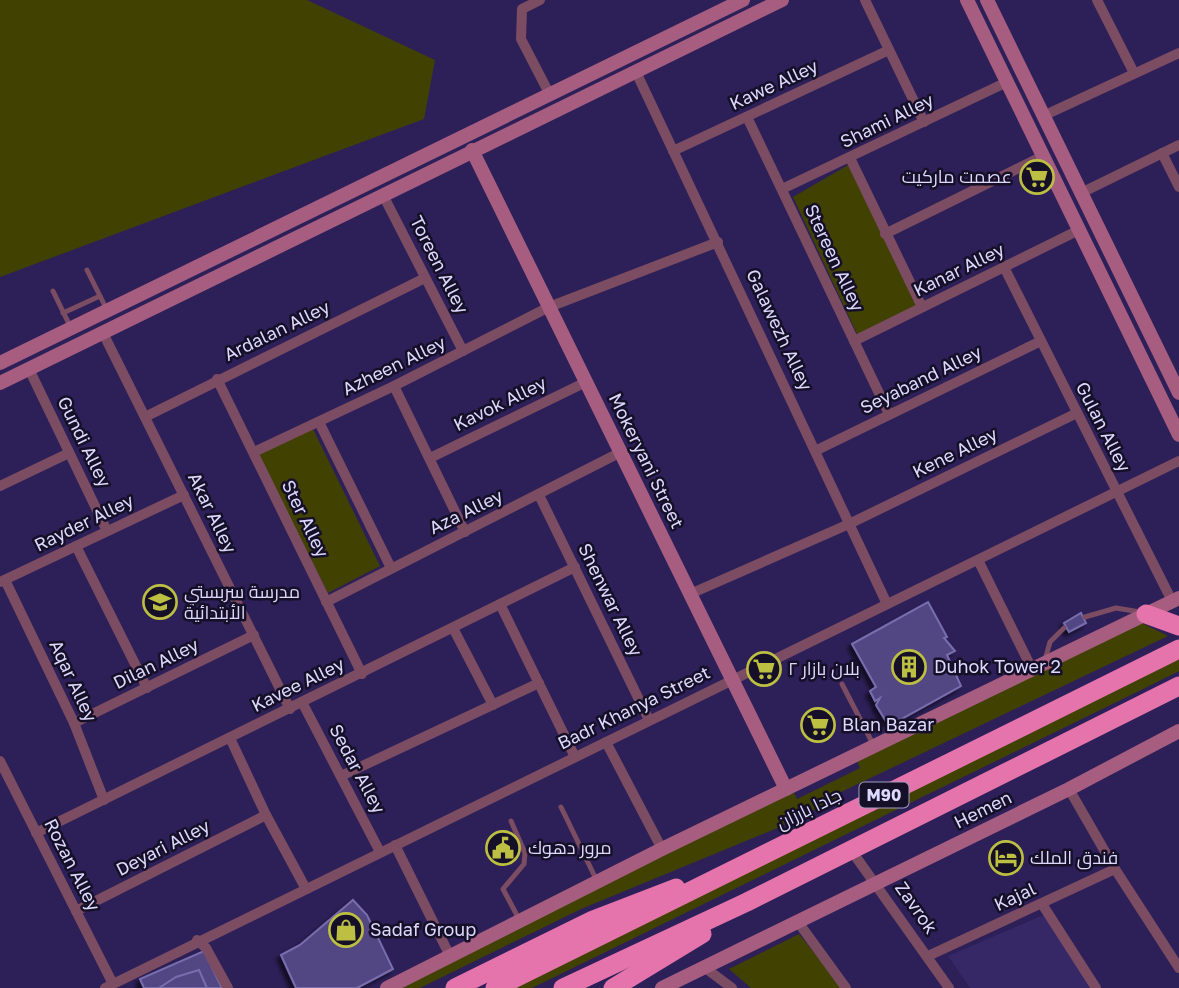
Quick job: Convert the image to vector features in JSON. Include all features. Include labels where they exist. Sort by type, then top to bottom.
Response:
[{"type":"highway","points":[[1146,614],[1179,626]]},
{"type":"highway","name":"جادا بارزان","points":[[495,988],[1179,649]]},
{"type":"highway","name":"M90","points":[[563,988],[747,902],[1179,686]]},
{"type":"highway","points":[[455,988],[618,908],[734,869]]},
{"type":"highway","points":[[613,988],[696,939],[747,902]]},
{"type":"main road","points":[[0,363],[743,0]]},
{"type":"main road","points":[[0,383],[782,0]]},
{"type":"main road","points":[[967,0],[1179,435]]},
{"type":"main road","points":[[986,0],[1081,193],[1173,367],[1179,393]]},
{"type":"main road","name":"Mokeryani Street","points":[[472,150],[786,789]]},
{"type":"main road","points":[[387,988],[662,849],[1176,600]]},
{"type":"main road","name":"Hemen","points":[[662,988],[1069,789],[1179,732]]},
{"type":"street","points":[[540,0],[519,4],[521,39],[550,95]]},
{"type":"street","points":[[865,0],[924,122]]},
{"type":"street","points":[[1097,0],[1134,74]]},
{"type":"street","name":"Kawe Alley","points":[[673,152],[889,50]]},
{"type":"street","points":[[1043,116],[1179,53]]},
{"type":"street","name":"Galawezh Alley","points":[[636,72],[719,242],[887,604]]},
{"type":"street","name":"Shami Alley","points":[[782,189],[1007,82]]},
{"type":"street","name":"Stereen Alley","points":[[747,117],[889,414]]},
{"type":"street","points":[[1081,193],[1179,145]]},
{"type":"street","points":[[1162,153],[1179,187]]},
{"type":"street","points":[[885,234],[1043,156]]},
{"type":"street","points":[[850,158],[922,307]]},
{"type":"street","name":"Toreen Alley","points":[[383,195],[463,351]]},
{"type":"street","name":"Kanar Alley","points":[[854,341],[1079,230]]},
{"type":"street","name":"Azheen Alley","points":[[254,452],[394,386],[549,307],[719,242]]},
{"type":"street","name":"Gulan Alley","points":[[1004,267],[1116,492],[1176,600]]},
{"type":"street","name":"Ardalan Alley","points":[[145,417],[425,278]]},
{"type":"street","name":"Akar Alley","points":[[103,333],[290,709]]},
{"type":"street","name":"Seyaband Alley","points":[[817,450],[1041,341]]},
{"type":"street","name":"Gundi Alley","points":[[29,369],[107,531]]},
{"type":"street","name":"Ster Alley","points":[[217,379],[362,674]]},
{"type":"street","name":"Kavok Alley","points":[[430,458],[586,382]]},
{"type":"street","points":[[394,386],[465,532]]},
{"type":"street","name":"Kene Alley","points":[[691,594],[849,524],[1077,412]]},
{"type":"street","points":[[319,422],[391,568]]},
{"type":"street","name":"Aza Alley","points":[[326,602],[621,452]]},
{"type":"street","points":[[0,486],[69,453]]},
{"type":"street","name":"Badr Khanya Street","points":[[109,986],[197,940],[1179,461]]},
{"type":"street","name":"Rayder Alley","points":[[3,581],[184,495]]},
{"type":"street","name":"Shenwar Alley","points":[[539,495],[649,720]]},
{"type":"street","points":[[76,546],[147,688]]},
{"type":"street","points":[[978,560],[1038,666]]},
{"type":"street","name":"Kavee Alley","points":[[36,833],[575,568]]},
{"type":"street","name":"Aqar Alley","points":[[3,581],[74,723],[104,800]]},
{"type":"street","points":[[500,604],[575,757]]},
{"type":"street","points":[[453,628],[493,705]]},
{"type":"street","name":"Dilan Alley","points":[[74,723],[254,635]]},
{"type":"street","points":[[341,776],[539,683]]},
{"type":"street","name":"Sedar Alley","points":[[302,702],[380,852]]},
{"type":"street","points":[[230,738],[266,815],[306,889]]},
{"type":"street","points":[[607,742],[662,849]]},
{"type":"street","name":"Rozan Alley","points":[[0,761],[76,911],[109,986]]},
{"type":"street","points":[[1069,789],[1115,869],[1179,968]]},
{"type":"street","name":"Deyari Alley","points":[[76,911],[266,815]]},
{"type":"street","points":[[395,845],[450,956]]},
{"type":"street","name":"Zavrok","points":[[851,850],[949,988]]},
{"type":"street","name":"Kajal","points":[[928,956],[1115,869]]},
{"type":"street","points":[[1042,904],[1096,988]]},
{"type":"street","points":[[798,922],[846,988]]},
{"type":"street","points":[[197,940],[206,948],[228,988]]},
{"type":"street","points":[[704,967],[732,988]]},
{"type":"lane","points":[[87,270],[107,311]]},
{"type":"lane","points":[[53,291],[71,328]]},
{"type":"lane","points":[[64,313],[100,296]]},
{"type":"lane","points":[[1085,617],[1116,608],[1146,614]]},
{"type":"lane","points":[[1038,666],[1050,642],[1064,628]]},
{"type":"lane","points":[[842,684],[875,747]]},
{"type":"lane","points":[[561,807],[598,881]]},
{"type":"lane","points":[[511,821],[525,853],[524,864],[503,889],[520,921]]},
{"type":"shaded area","points":[[0,0],[307,0],[435,60],[424,119],[0,277]]},
{"type":"shaded area","points":[[850,164],[919,306],[858,336],[793,197]]},
{"type":"shaded area","points":[[313,429],[380,566],[328,593],[258,455]]},
{"type":"shaded area","points":[[1142,623],[1168,636],[837,794],[838,798],[780,827],[581,909],[420,988],[395,988],[793,791],[797,799],[860,768],[856,759]]},
{"type":"shaded area","points":[[1179,659],[1179,671],[1143,689],[532,988],[510,988]]},
{"type":"shaded area","points":[[1046,914],[1092,988],[970,988],[948,956]]},
{"type":"shaded area","points":[[799,934],[843,988],[751,988],[729,969]]},
{"type":"building","name":"Duhok Tower 2","points":[[928,602],[947,637],[944,638],[955,651],[947,655],[961,686],[896,722],[893,720],[887,723],[876,705],[880,698],[875,701],[870,691],[876,687],[852,644]]},
{"type":"building","points":[[1081,613],[1086,623],[1069,632],[1064,623]]},
{"type":"building","name":"Sadaf Group","points":[[353,900],[367,915],[393,969],[357,988],[296,988],[281,955],[300,945]]},
{"type":"building","points":[[204,951],[222,988],[144,988],[140,979]]},
{"type":"building","points":[[199,970],[207,988],[159,988],[176,977]]},
{"type":"place","name":"عصمت ماركيت","points":[[1037,177]]},
{"type":"place","name":"مدرسة سربستي الأبتدائية","points":[[160,602]]},
{"type":"place","name":"Duhok Tower 2","points":[[909,667]]},
{"type":"place","name":"بلان بازار ٢","points":[[764,669]]},
{"type":"place","name":"Blan Bazar","points":[[818,725]]},
{"type":"place","name":"مرور دهوك","points":[[503,848]]},
{"type":"place","name":"فندق الملك","points":[[1006,858]]},
{"type":"place","name":"Sadaf Group","points":[[346,930]]}]
